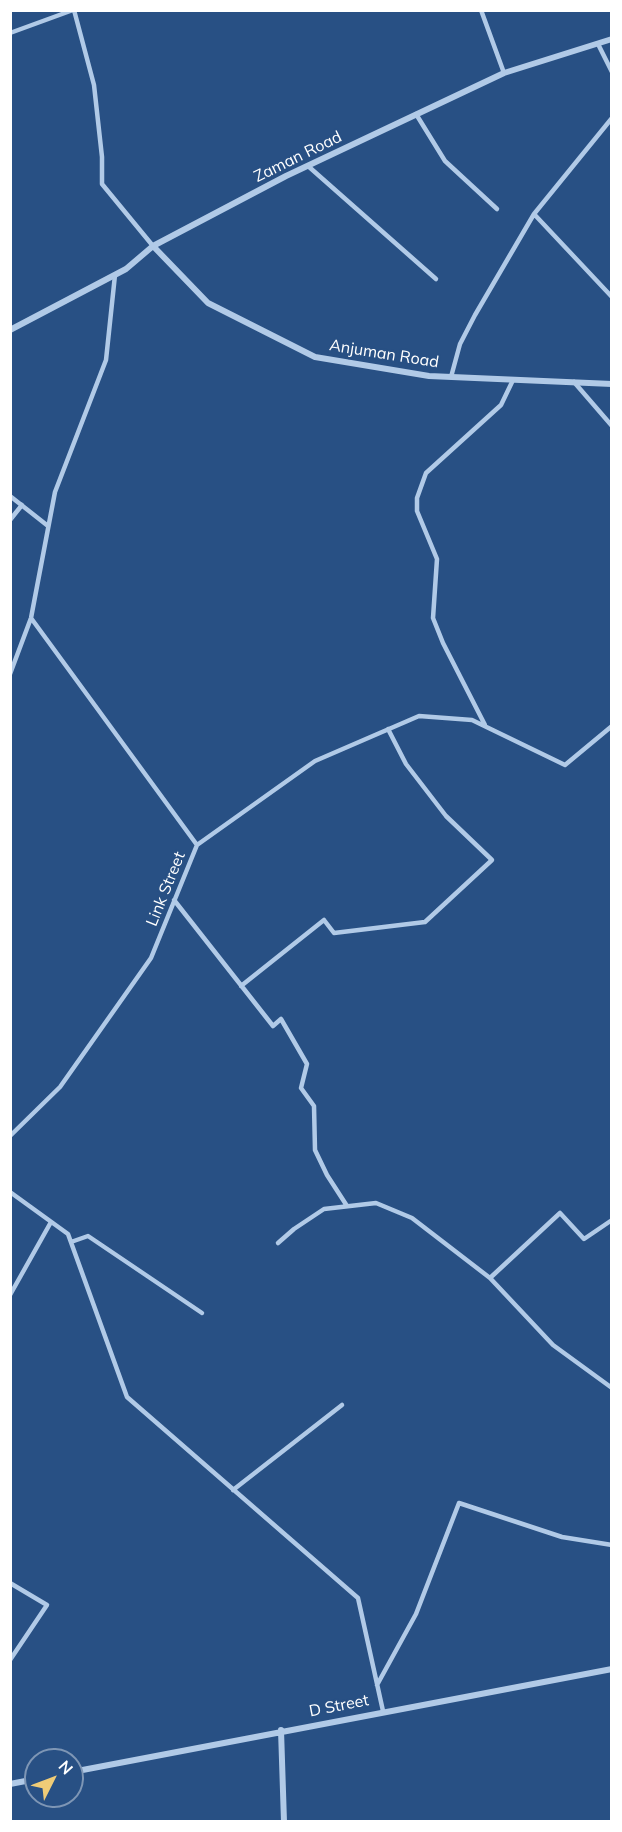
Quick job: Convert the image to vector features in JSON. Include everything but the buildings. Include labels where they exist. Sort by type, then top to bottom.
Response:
[{"type":"street","name":"Zaman Road","points":[[10,330],[115,275],[153,246],[308,166],[504,73],[612,39]]},
{"type":"street","name":"Anjuman Road","points":[[153,246],[208,303],[315,357],[429,376],[612,384]]},
{"type":"street","name":"D Street","points":[[84,1770],[612,1669]]},
{"type":"street","points":[[281,1731],[284,1821]]},
{"type":"lane","points":[[10,33],[74,10],[94,85],[102,156],[102,184],[153,246]]},
{"type":"lane","points":[[481,10],[504,73]]},
{"type":"lane","points":[[598,44],[612,72]]},
{"type":"lane","points":[[416,114],[445,160],[497,209]]},
{"type":"lane","points":[[451,377],[460,344],[534,214],[612,118]]},
{"type":"lane","points":[[308,166],[436,279]]},
{"type":"lane","points":[[534,214],[612,297]]},
{"type":"lane","points":[[10,674],[31,618],[55,492],[106,360],[115,275]]},
{"type":"lane","points":[[485,726],[443,643],[433,618],[437,559],[417,511],[417,498],[426,473],[501,405],[513,380]]},
{"type":"lane","points":[[574,382],[612,426]]},
{"type":"lane","points":[[10,496],[48,526]]},
{"type":"lane","points":[[10,520],[22,506]]},
{"type":"lane","name":"Link Street","points":[[10,1136],[60,1087],[151,958],[197,845],[31,618]]},
{"type":"lane","points":[[197,845],[315,760],[419,716],[472,720],[565,765],[612,726]]},
{"type":"lane","points":[[241,986],[324,920],[334,933],[425,922],[492,860],[446,816],[406,764],[388,729]]},
{"type":"lane","points":[[174,900],[273,1026],[281,1019],[307,1064],[301,1088],[314,1106],[315,1150],[327,1175],[347,1206]]},
{"type":"lane","points":[[10,1192],[68,1234],[127,1397],[358,1598],[383,1711]]},
{"type":"lane","points":[[278,1243],[324,1209],[376,1203],[412,1218],[490,1278],[553,1345],[612,1388]]},
{"type":"lane","points":[[490,1278],[560,1213],[584,1239],[612,1220]]},
{"type":"lane","points":[[10,1295],[51,1222]]},
{"type":"lane","points":[[71,1242],[88,1236],[202,1313]]},
{"type":"lane","points":[[233,1490],[342,1405]]},
{"type":"lane","points":[[377,1685],[416,1614],[459,1503],[562,1537],[612,1545]]},
{"type":"lane","points":[[10,1583],[47,1605],[10,1660]]}]
